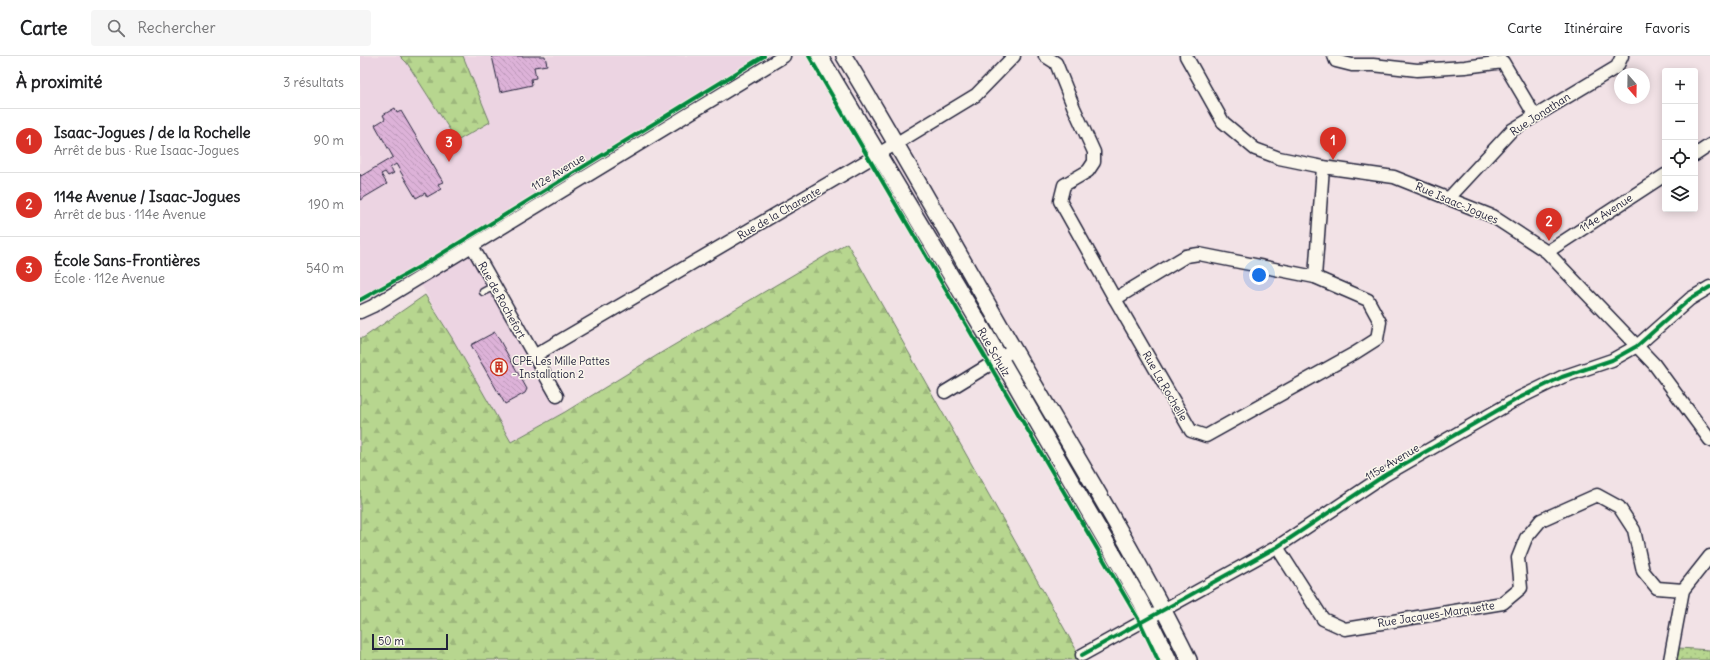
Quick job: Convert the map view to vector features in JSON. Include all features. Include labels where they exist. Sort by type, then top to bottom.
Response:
[{"type":"street","name":"112e Avenue","points":[[360,312],[373,306],[784,56]]},
{"type":"street","name":"Rue Schulz","points":[[820,56],[1000,358],[1148,618],[1169,660]]},
{"type":"street","name":"Rue Schulz","points":[[844,56],[897,143],[1014,350],[1164,609],[1189,660]]},
{"type":"street","name":"Rue de la Charente","points":[[534,356],[897,143],[976,94],[1014,56]]},
{"type":"street","points":[[1046,56],[1056,63],[1094,152],[1094,162],[1088,171],[1064,185],[1060,201],[1115,299]]},
{"type":"street","name":"Rue Isaac-Jogues","points":[[1186,56],[1223,122],[1255,149],[1279,158],[1323,167],[1394,177],[1492,216],[1547,252],[1654,364],[1710,438]]},
{"type":"street","points":[[1334,56],[1336,61],[1352,65],[1373,65],[1417,70],[1465,67],[1503,62],[1535,116]]},
{"type":"street","name":"Rue Jonathan","points":[[1448,199],[1512,130],[1617,67],[1622,56]]},
{"type":"street","points":[[1698,153],[1710,145]]},
{"type":"street","points":[[1315,277],[1323,167]]},
{"type":"street","name":"114e Avenue","points":[[1547,252],[1662,176]]},
{"type":"street","name":"Rue de Rochefort","points":[[472,246],[557,396]]},
{"type":"street","name":"Rue La Rochelle","points":[[1199,254],[1315,277],[1368,300],[1380,322],[1377,339],[1355,353],[1206,436],[1191,431],[1115,299],[1186,256],[1199,254]]},
{"type":"street","name":"115e Avenue","points":[[1082,656],[1277,547],[1385,475],[1519,398],[1562,377],[1612,360],[1637,346],[1690,299],[1710,287]]},
{"type":"street","points":[[944,392],[1014,350]]},
{"type":"street","name":"Rue Jacques-Marquette","points":[[1277,547],[1323,619],[1345,629],[1352,628],[1503,603],[1520,588],[1518,558],[1526,538],[1541,520],[1597,495],[1619,507],[1634,530],[1643,571],[1657,588],[1683,590]]},
{"type":"street","points":[[1670,660],[1683,590],[1710,556]]},
{"type":"lane","points":[[483,292],[494,286]]},
{"type":"shaded area","points":[[360,56],[400,56],[407,63],[457,141],[490,122],[463,56],[774,56],[562,182],[471,244],[360,308]]},
{"type":"shaded area","points":[[472,246],[565,412],[511,442],[418,279]]},
{"type":"green space","points":[[400,56],[463,56],[490,122],[457,141],[407,63]]},
{"type":"green space","points":[[847,243],[1082,660],[360,660],[360,338],[363,338],[425,295],[452,338],[511,442],[565,412],[664,351]]},
{"type":"green space","points":[[1679,648],[1710,650],[1710,660],[1677,660]]},
{"type":"building","points":[[492,56],[545,56],[547,65],[534,67],[536,78],[531,79],[532,85],[500,92]]},
{"type":"building","points":[[395,108],[397,113],[401,111],[443,182],[438,184],[441,189],[427,197],[425,193],[416,198],[396,164],[390,168],[394,173],[388,176],[385,172],[381,174],[387,184],[360,200],[360,174],[361,176],[393,157],[375,125],[385,119],[383,115]]},
{"type":"building","name":"CPE Les Mille Pattes - Installation 2","points":[[495,332],[527,389],[525,393],[505,404],[471,345]]},
{"type":"cycle path","points":[[360,300],[428,262],[764,56]]},
{"type":"cycle path","points":[[809,56],[1140,622],[1158,660]]},
{"type":"cycle path","points":[[1082,655],[1277,547],[1385,475],[1519,398],[1562,377],[1612,360],[1637,346],[1690,299],[1710,287]]},
{"type":"place","name":"Isaac-Jogues / de la Rochelle","points":[[1333,160]]},
{"type":"place","name":"École Sans-Frontières","points":[[449,162]]},
{"type":"place","name":"114e Avenue / Isaac-Jogues","points":[[1549,241]]},
{"type":"place","name":"CPE Les Mille Pattes - Installation 2","points":[[499,367]]}]
